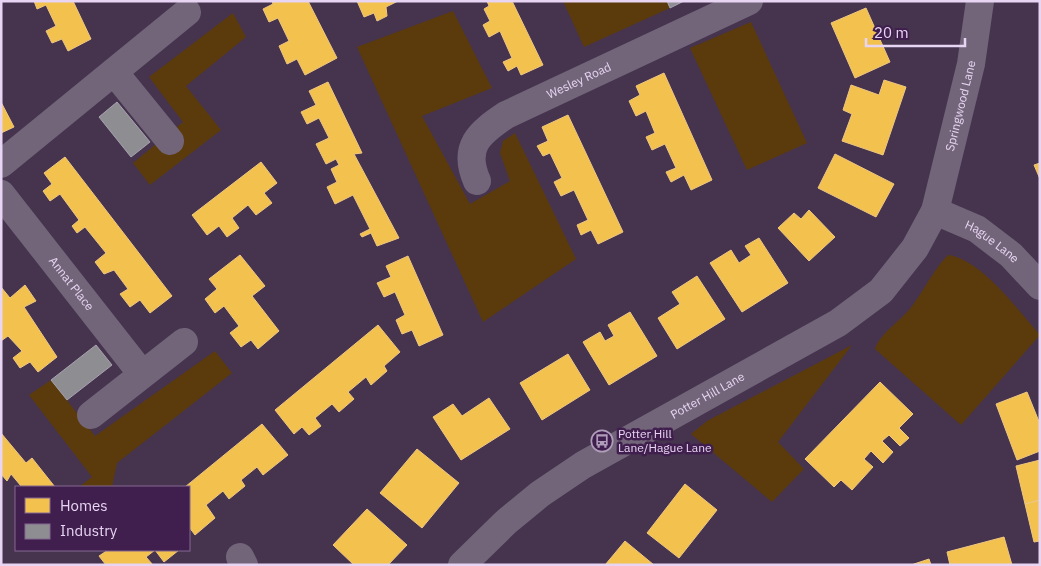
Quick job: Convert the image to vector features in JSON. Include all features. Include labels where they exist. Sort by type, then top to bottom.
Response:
[{"type":"street","name":"Springwood Lane","points":[[935,211],[953,145],[971,64],[980,1]]},
{"type":"street","name":"Wesley Road","points":[[477,181],[471,168],[470,156],[483,131],[506,115],[733,4]]},
{"type":"street","points":[[1,164],[188,12]]},
{"type":"street","points":[[114,72],[170,141]]},
{"type":"street","name":"Annat Place","points":[[1,194],[142,374]]},
{"type":"street","name":"Hague Lane","points":[[935,211],[977,229],[1012,255],[1040,286]]},
{"type":"street","name":"Potter Hill Lane","points":[[462,565],[506,522],[540,494],[583,465],[838,323],[861,307],[881,291],[901,268],[915,248],[935,211]]},
{"type":"street","points":[[91,415],[184,342]]},
{"type":"shaded area","points":[[563,1],[667,1],[670,8],[584,47]]},
{"type":"shaded area","points":[[453,11],[492,88],[422,116],[470,204],[510,181],[500,153],[503,141],[515,133],[576,259],[483,322],[357,47]]},
{"type":"shaded area","points":[[233,13],[246,37],[186,86],[221,130],[150,185],[133,163],[183,122],[149,77]]},
{"type":"shaded area","points":[[751,22],[807,143],[747,170],[690,48]]},
{"type":"shaded area","points":[[948,255],[961,259],[986,275],[1040,335],[961,425],[875,349],[877,343],[886,332],[912,306]]},
{"type":"shaded area","points":[[852,345],[778,442],[804,469],[772,502],[691,434],[707,421]]},
{"type":"shaded area","points":[[215,351],[232,373],[117,463],[112,486],[80,486],[92,477],[29,395],[51,380],[95,436]]},
{"type":"building: Homes","points":[[34,1],[73,1],[91,39],[68,51],[62,39],[52,43],[46,31],[56,26],[46,5],[37,9]]},
{"type":"building: Homes","points":[[272,1],[308,1],[337,58],[305,75],[297,59],[287,64],[279,46],[289,41],[278,18],[269,22],[263,9],[273,4]]},
{"type":"building: Homes","points":[[357,1],[398,1],[386,7],[387,16],[377,21],[374,13],[364,17]]},
{"type":"building: Homes","points":[[487,1],[512,1],[543,65],[521,75],[517,66],[508,71],[503,62],[512,58],[500,31],[489,37],[483,25],[490,21],[484,9],[489,6]]},
{"type":"building: Homes","points":[[866,8],[890,62],[855,78],[831,23]]},
{"type":"building: Homes","points":[[664,73],[712,180],[691,190],[684,175],[671,182],[666,172],[676,168],[665,144],[652,150],[646,137],[655,133],[646,111],[636,116],[629,101],[640,95],[636,86]]},
{"type":"building: Homes","points":[[884,80],[906,87],[883,155],[842,141],[852,114],[843,110],[851,85],[879,95]]},
{"type":"building: Homes","points":[[328,82],[362,153],[354,154],[399,238],[377,246],[371,233],[362,237],[360,234],[370,229],[353,195],[335,204],[327,187],[337,182],[331,169],[339,165],[336,159],[326,164],[316,144],[329,138],[319,118],[307,124],[301,112],[316,105],[309,91]]},
{"type":"building: Homes","points":[[1,102],[14,127],[1,133]]},
{"type":"building: Homes","points":[[568,115],[623,232],[598,244],[591,230],[581,235],[577,225],[588,220],[574,190],[561,196],[554,182],[562,178],[550,153],[543,156],[537,146],[548,141],[542,127]]},
{"type":"building: Homes","points":[[835,154],[894,184],[876,217],[818,188]]},
{"type":"building: Homes","points":[[65,157],[172,296],[150,313],[140,300],[130,307],[120,294],[128,289],[114,270],[104,274],[95,262],[106,253],[85,227],[77,233],[72,226],[79,220],[60,194],[50,201],[43,191],[52,184],[44,173]]},
{"type":"building: Homes","points":[[261,162],[277,183],[264,193],[272,203],[256,215],[248,205],[232,218],[239,228],[227,237],[219,226],[207,235],[192,215]]},
{"type":"building: Homes","points":[[1040,163],[1040,179],[1034,165]]},
{"type":"building: Homes","points":[[809,210],[835,237],[809,261],[778,228],[794,213],[801,219]]},
{"type":"building: Homes","points":[[759,238],[788,283],[742,312],[710,263],[731,250],[739,263],[751,255],[745,246]]},
{"type":"building: Homes","points":[[240,255],[265,286],[252,296],[279,331],[258,349],[251,340],[241,347],[230,333],[239,326],[224,306],[215,313],[205,299],[217,289],[209,279]]},
{"type":"building: Homes","points":[[408,256],[443,335],[419,346],[412,330],[402,334],[396,320],[405,315],[395,292],[384,297],[377,283],[391,277],[386,266]]},
{"type":"building: Homes","points":[[697,276],[725,319],[677,349],[658,318],[680,304],[672,292]]},
{"type":"building: Homes","points":[[25,285],[36,301],[24,307],[57,357],[38,372],[30,362],[20,368],[13,358],[22,351],[8,336],[1,341],[1,287],[10,298]]},
{"type":"building: Homes","points":[[630,312],[657,356],[609,385],[583,342],[600,332],[605,341],[614,336],[608,325]]},
{"type":"building: Homes","points":[[378,325],[400,352],[384,366],[387,371],[371,385],[366,377],[348,392],[354,399],[339,412],[332,404],[315,418],[321,426],[309,435],[302,427],[294,434],[275,410]]},
{"type":"building: Homes","points":[[568,354],[590,390],[542,420],[520,383]]},
{"type":"building: Homes","points":[[880,382],[913,414],[899,428],[909,438],[900,446],[889,435],[882,441],[893,452],[883,463],[871,451],[864,459],[873,467],[852,490],[841,480],[834,487],[805,459]]},
{"type":"building: Homes","points":[[1027,392],[1040,424],[1040,451],[1017,460],[996,404]]},
{"type":"building: Homes","points":[[489,398],[510,429],[461,460],[433,417],[453,404],[462,416]]},
{"type":"building: Homes","points":[[262,424],[288,455],[263,475],[257,467],[241,480],[245,486],[229,499],[223,491],[206,505],[215,518],[195,535],[190,528],[190,486],[186,486]]},
{"type":"building: Homes","points":[[1,433],[26,463],[32,458],[54,486],[21,486],[11,474],[7,481],[1,474]]},
{"type":"building: Homes","points":[[417,449],[459,483],[422,528],[380,493]]},
{"type":"building: Homes","points":[[1040,460],[1040,500],[1025,504],[1016,466]]},
{"type":"building: Homes","points":[[685,484],[717,510],[679,558],[647,533]]},
{"type":"building: Homes","points":[[1040,500],[1040,541],[1034,542],[1025,504]]},
{"type":"building: Homes","points":[[367,509],[407,545],[388,565],[354,565],[333,545]]},
{"type":"building: Homes","points":[[1004,537],[1012,565],[950,565],[947,552]]},
{"type":"building: Homes","points":[[625,541],[654,565],[605,565]]},
{"type":"building: Homes","points":[[106,551],[154,551],[146,557],[153,565],[106,565],[99,556]]},
{"type":"building: Homes","points":[[156,551],[178,551],[164,562]]},
{"type":"building: Homes","points":[[929,559],[931,565],[911,565]]},
{"type":"building: Industry","points":[[667,1],[684,1],[670,8]]},
{"type":"building: Industry","points":[[117,102],[150,142],[131,157],[99,117]]},
{"type":"building: Industry","points":[[96,345],[112,365],[67,400],[51,380]]},
{"type":"place","name":"Potter Hill Lane/Hague Lane","points":[[602,441]]}]
